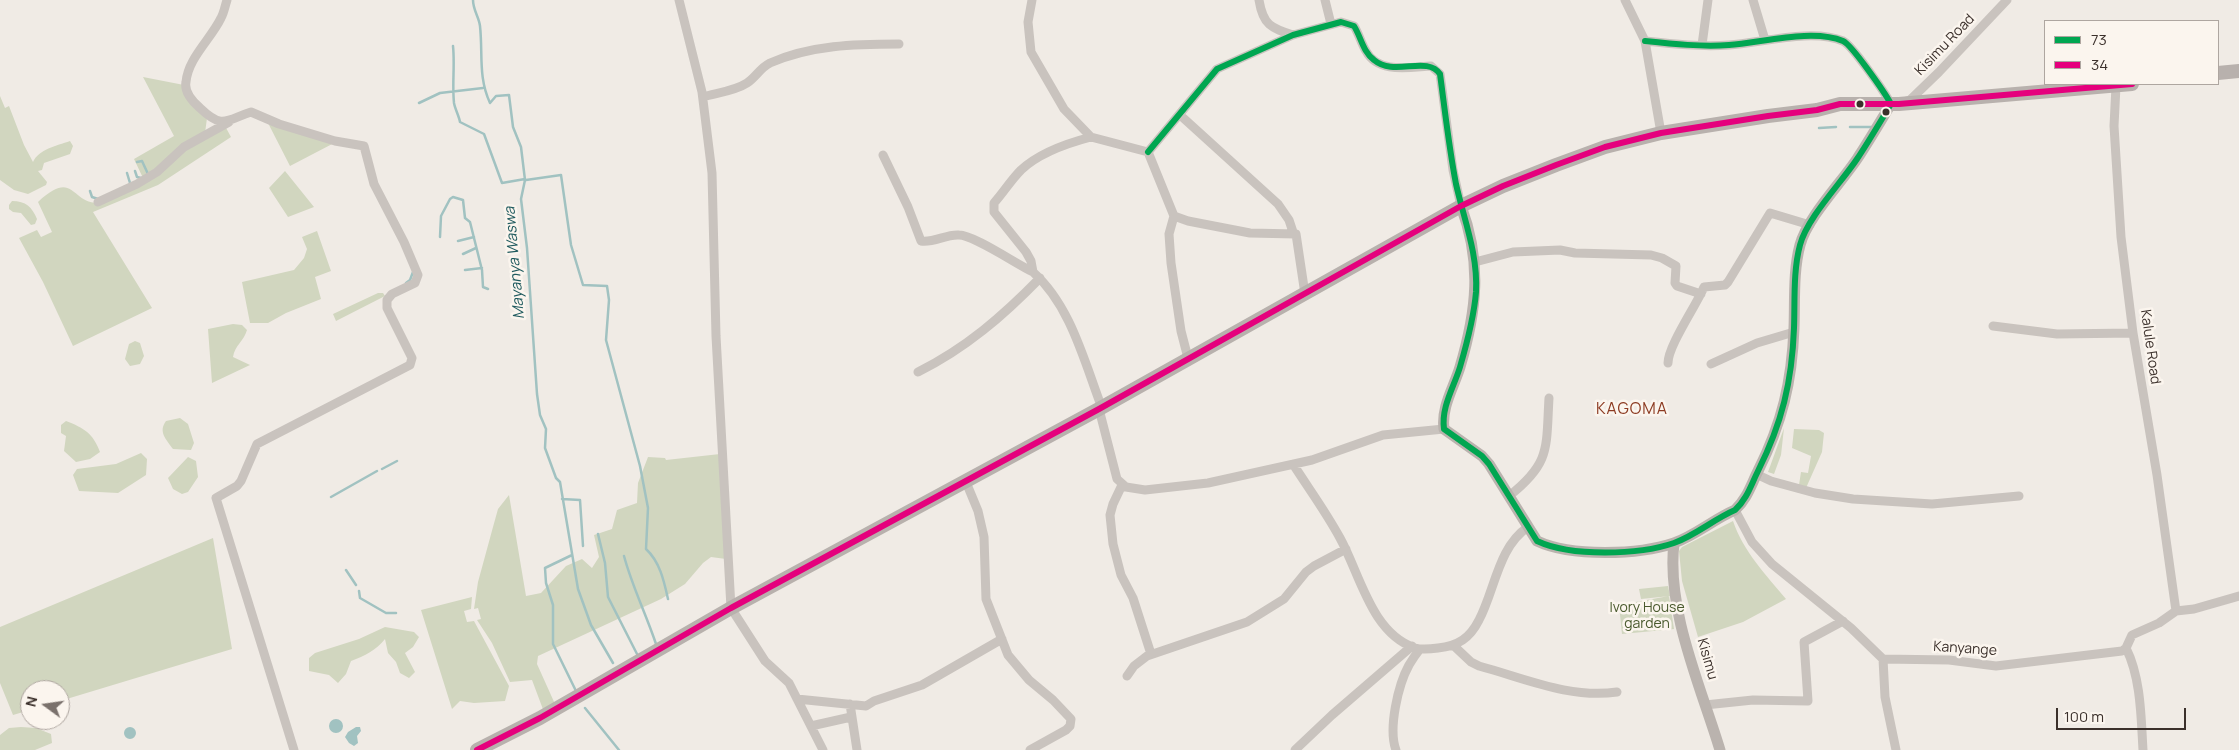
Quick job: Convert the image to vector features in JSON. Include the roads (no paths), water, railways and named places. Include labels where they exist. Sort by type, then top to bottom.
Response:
[{"type":"main road","points":[[2219,74],[2239,71]]},
{"type":"main road","points":[[477,750],[540,718],[731,608],[966,482],[1461,206],[1502,186],[1604,147],[1662,134],[1768,116],[1817,110],[1840,104],[1895,104],[2124,85]]},
{"type":"street","points":[[227,0],[222,18],[189,69],[185,84],[192,101],[209,116],[218,121],[228,122]]},
{"type":"street","points":[[679,0],[703,97],[712,173],[716,336],[731,608],[765,661],[789,682],[822,750]]},
{"type":"street","points":[[1032,0],[1028,22],[1030,52],[1064,109],[1091,138]]},
{"type":"street","points":[[1259,0],[1261,13],[1266,23],[1277,30],[1293,35]]},
{"type":"street","points":[[1325,0],[1332,24]]},
{"type":"street","points":[[1625,0],[1645,41],[1662,134]]},
{"type":"street","points":[[1702,45],[1708,0]]},
{"type":"street","points":[[1753,0],[1765,40]]},
{"type":"street","name":"Kisimu Road","points":[[1895,104],[1910,100],[2007,0]]},
{"type":"street","points":[[1148,152],[1217,69],[1293,35],[1341,22],[1354,26],[1366,52],[1373,60],[1383,66],[1395,68],[1431,66],[1437,69],[1440,74],[1453,170],[1461,206],[1470,229],[1475,262],[1476,290],[1473,314],[1460,367],[1444,415],[1444,429]]},
{"type":"street","points":[[1148,152],[1091,138],[1072,142],[1042,156],[1022,170],[993,206],[994,212],[1031,261],[1037,275],[1058,302],[1071,326],[1100,408],[1117,479],[1122,485],[1145,490],[1208,483],[1293,464],[1347,449],[1383,435],[1444,429],[1482,456],[1495,472],[1528,528],[1537,540],[1541,542],[1584,551],[1628,552],[1674,543],[1735,510],[1746,497],[1770,446],[1782,415],[1787,393],[1794,332],[1795,285],[1800,244],[1810,225],[1895,104],[1857,54],[1843,41],[1820,37],[1785,36],[1730,45],[1645,41]]},
{"type":"street","points":[[703,97],[747,83],[762,68],[810,49],[856,44],[899,44]]},
{"type":"street","name":"Kalule Road","points":[[2116,86],[2114,126],[2118,197],[2133,333],[2157,475],[2176,611]]},
{"type":"street","points":[[98,202],[128,189],[157,172],[184,147],[228,122],[251,112],[279,124],[336,141],[364,146],[374,184],[418,275],[414,283],[392,294],[387,300],[388,308],[412,358],[410,365],[258,444],[243,478],[237,486],[216,498],[294,750]]},
{"type":"street","points":[[1180,115],[1278,204],[1289,220],[1297,237],[1305,294]]},
{"type":"street","points":[[205,136],[208,130],[209,116]]},
{"type":"street","points":[[1148,152],[1174,216],[1169,234],[1171,263],[1181,331],[1188,358]]},
{"type":"street","points":[[883,155],[908,207],[921,241],[927,242],[946,235],[968,235],[1037,275]]},
{"type":"street","points":[[1668,363],[1674,341],[1704,287],[1708,285],[1725,285],[1728,282],[1770,213],[1810,225]]},
{"type":"street","points":[[1174,216],[1188,221],[1250,233],[1293,232]]},
{"type":"street","points":[[1475,262],[1513,252],[1560,250],[1575,253],[1651,255],[1662,258],[1676,266],[1675,283],[1677,286],[1701,294]]},
{"type":"street","points":[[918,372],[967,344],[1014,306],[1037,275]]},
{"type":"street","points":[[1993,326],[2056,334],[2133,333]]},
{"type":"street","points":[[1711,364],[1757,343],[1794,332]]},
{"type":"street","points":[[1509,496],[1528,480],[1542,459],[1546,439],[1549,398]]},
{"type":"street","points":[[1293,464],[1321,505],[1346,549],[1376,614],[1387,628],[1416,648]]},
{"type":"street","points":[[1756,474],[1771,481],[1816,493],[1853,499],[1932,504],[2019,496]]},
{"type":"street","points":[[966,482],[978,511],[984,536],[986,599],[1008,655],[1017,668],[1071,719],[1070,726],[1066,730],[1030,750]]},
{"type":"street","points":[[1122,485],[1110,515],[1113,544],[1121,575],[1133,598],[1151,654]]},
{"type":"street","points":[[1735,510],[1752,542],[1772,564],[1842,621],[1882,659],[1885,697],[1896,750]]},
{"type":"street","points":[[1295,750],[1332,715],[1416,648],[1454,646],[1464,640],[1479,620],[1510,546],[1519,533],[1528,528]]},
{"type":"street","name":"Kisimu","points":[[1674,543],[1673,574],[1678,609],[1694,671],[1720,750]]},
{"type":"street","points":[[1127,676],[1141,660],[1151,654],[1247,622],[1284,598],[1306,572],[1314,566],[1346,549]]},
{"type":"street","points":[[2143,750],[2141,715],[2133,661],[2126,648],[2132,635],[2159,623],[2176,611],[2194,609],[2239,596]]},
{"type":"street","points":[[1705,705],[1753,700],[1808,702],[1804,642],[1842,621]]},
{"type":"street","points":[[797,699],[866,706],[922,685],[1002,639]]},
{"type":"street","points":[[1454,646],[1471,662],[1479,666],[1576,693],[1618,692]]},
{"type":"street","points":[[1396,750],[1392,740],[1394,718],[1408,666],[1416,648]]},
{"type":"street","name":"Kanyange","points":[[1882,659],[1949,660],[1996,666],[2122,651],[2126,648]]},
{"type":"street","points":[[850,704],[857,750]]},
{"type":"street","points":[[811,726],[851,716]]},
{"type":"water","points":[[333,719],[339,719],[343,726],[339,733],[333,733],[329,729],[329,723]]},
{"type":"water","points":[[132,727],[135,728],[135,738],[128,739],[125,738],[124,731],[125,728]]},
{"type":"water","points":[[356,727],[360,727],[361,731],[357,736],[358,743],[354,746],[345,737],[348,732]]},
{"type":"waterway","name":"Mayanya Waswa","points":[[473,0],[480,26],[482,75],[486,93],[490,103],[496,96],[509,95],[513,127],[521,147],[525,180],[521,199],[527,248],[537,394],[540,415],[546,429],[545,448],[556,478],[560,482],[578,589],[591,625],[613,663]]},
{"type":"waterway","points":[[453,46],[454,103],[460,122],[484,134],[502,183],[525,179]]},
{"type":"waterway","points":[[419,103],[440,93],[483,88]]},
{"type":"waterway","points":[[1819,128],[1836,127]]},
{"type":"waterway","points":[[1850,127],[1873,127]]},
{"type":"waterway","points":[[137,162],[142,161],[148,174]]},
{"type":"waterway","points":[[135,171],[137,177],[141,178]]},
{"type":"waterway","points":[[127,173],[130,183]]},
{"type":"waterway","points":[[526,180],[561,175],[571,245],[583,285],[607,286],[609,300],[606,340],[640,466],[648,508],[646,549],[658,566],[668,599]]},
{"type":"waterway","points":[[90,191],[92,197],[98,199]]},
{"type":"waterway","points":[[440,237],[441,216],[450,199],[453,197],[463,200],[465,218],[470,222],[482,270],[483,287],[488,289]]},
{"type":"waterway","points":[[458,241],[474,237]]},
{"type":"waterway","points":[[463,254],[476,248]]},
{"type":"waterway","points":[[465,270],[482,268]]},
{"type":"waterway","points":[[406,283],[410,280],[413,272]]},
{"type":"waterway","points":[[382,469],[397,461]]},
{"type":"waterway","points":[[331,497],[377,471]]},
{"type":"waterway","points":[[562,499],[580,500],[583,546]]},
{"type":"waterway","points":[[598,534],[605,563],[608,597],[637,654]]},
{"type":"waterway","name":"Mayanya Waswa","points":[[572,555],[545,568],[546,583],[553,605],[553,644],[576,691]]},
{"type":"waterway","points":[[624,556],[656,644]]},
{"type":"waterway","points":[[346,570],[356,585]]},
{"type":"waterway","points":[[359,591],[360,598],[386,613],[396,613]]},
{"type":"waterway","name":"Mayanya Waswa","points":[[585,708],[619,750]]},
{"type":"district","name":"KAGOMA","points":[[1632,410]]},
{"type":"park label","name":"Ivory House garden","points":[[1647,616]]}]
